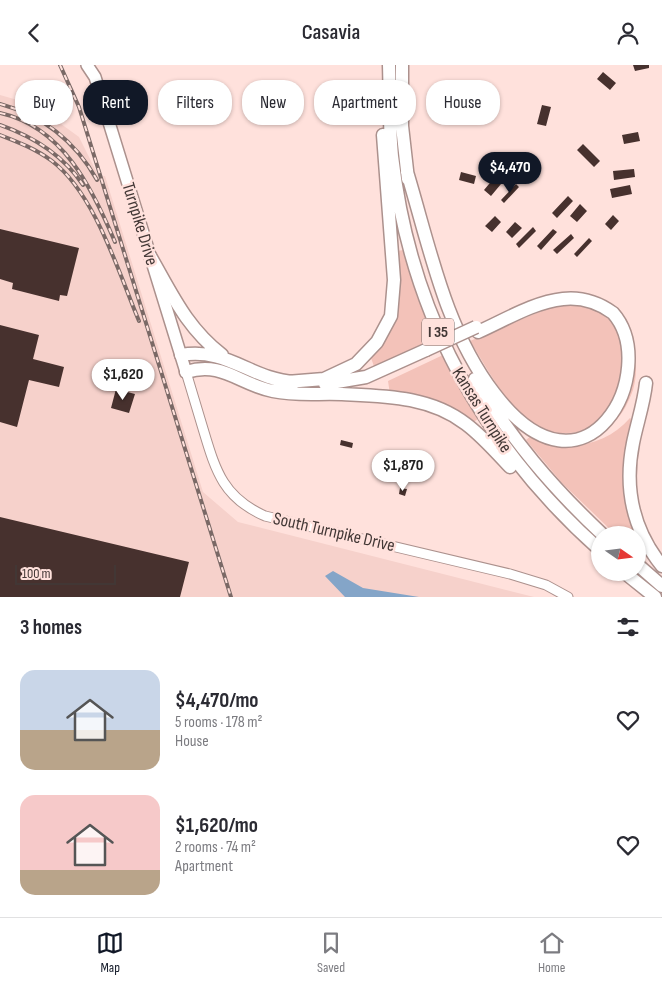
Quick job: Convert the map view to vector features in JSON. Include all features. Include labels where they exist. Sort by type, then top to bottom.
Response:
[{"type":"highway","points":[[287,382],[324,379],[356,364],[378,342],[391,316],[394,281],[383,161],[382,121],[388,65]]},
{"type":"highway","name":"Kansas Turnpike","points":[[388,65],[392,154],[398,199],[411,255],[438,332],[474,403],[502,445],[549,502],[591,542]]},
{"type":"highway","name":"Kansas Turnpike","points":[[402,65],[402,126],[407,172],[419,239],[432,286],[474,379],[502,423],[557,491],[594,526]]},
{"type":"highway","points":[[407,172],[429,252],[458,331],[478,370],[511,413],[538,434],[556,439],[585,439],[599,435],[620,421],[635,396],[640,367],[638,352],[633,338],[626,326],[616,316],[592,302],[564,299],[551,301],[477,329]]},
{"type":"highway","points":[[150,256],[187,321],[208,344],[226,358],[261,375],[287,382],[324,384],[359,378],[428,353]]},
{"type":"highway","points":[[342,394],[540,297],[569,292],[599,297],[611,304],[628,320],[639,337]]},
{"type":"highway","points":[[181,355],[198,352],[226,358]]},
{"type":"highway","points":[[186,372],[200,368],[213,368],[271,391],[292,394],[342,394],[402,398],[452,414],[485,441],[555,513],[579,531]]},
{"type":"highway","points":[[647,373],[645,391],[632,445],[630,497],[640,532],[662,565]]},
{"type":"highway","points":[[646,572],[662,586]]},
{"type":"highway","points":[[635,581],[655,597]]},
{"type":"main road","name":"Turnpike Drive","points":[[87,65],[95,77],[186,372]]},
{"type":"main road","name":"Turnpike Drive","points":[[95,77],[96,65]]},
{"type":"street","name":"South Turnpike Drive","points":[[186,372],[216,471],[228,491],[252,511],[265,516],[510,574],[546,585],[568,597]]},
{"type":"shaded area","points":[[0,95],[15,99],[15,125],[62,125],[79,137],[99,177],[105,176],[203,492],[238,522],[534,597],[0,597]]},
{"type":"shaded area","points":[[404,250],[417,297],[437,342],[375,369],[371,358],[381,346],[393,321],[396,295],[396,251]]},
{"type":"shaded area","points":[[561,304],[579,305],[595,310],[621,328],[630,341],[635,355],[636,372],[633,390],[628,403],[620,415],[607,426],[563,433],[551,432],[534,425],[507,399],[470,341]]},
{"type":"shaded area","points":[[443,355],[478,419],[472,423],[390,394],[388,381]]},
{"type":"shaded area","points":[[630,418],[634,421],[628,449],[642,526],[607,526],[562,483],[526,440],[532,435],[558,444],[584,444],[597,441],[620,428]]},
{"type":"water","points":[[333,571],[363,588],[419,597],[345,597],[325,576]]},
{"type":"building","points":[[633,65],[649,65],[649,68],[635,71]]},
{"type":"building","points":[[603,72],[616,83],[610,90],[597,79]]},
{"type":"building","points":[[542,105],[551,107],[546,126],[537,124]]},
{"type":"building","points":[[638,132],[640,141],[624,144],[622,135]]},
{"type":"building","points":[[583,144],[600,161],[594,167],[577,150]]},
{"type":"building","points":[[634,169],[635,177],[614,180],[613,171]]},
{"type":"building","points":[[461,172],[476,176],[474,184],[459,180]]},
{"type":"building","points":[[494,178],[501,184],[491,196],[484,190]]},
{"type":"building","points":[[516,184],[519,187],[504,203],[501,200]]},
{"type":"building","points":[[630,185],[632,194],[612,198],[610,189]]},
{"type":"building","points":[[568,196],[573,201],[557,218],[552,213]]},
{"type":"building","points":[[580,204],[587,211],[577,222],[570,216]]},
{"type":"building","points":[[613,215],[619,221],[611,230],[605,224]]},
{"type":"building","points":[[495,216],[501,222],[492,232],[485,226]]},
{"type":"building","points":[[515,222],[522,228],[512,238],[506,232]]},
{"type":"building","points":[[533,227],[536,231],[519,248],[516,244]]},
{"type":"building","points":[[0,229],[79,248],[67,296],[60,295],[59,301],[12,289],[13,283],[0,279]]},
{"type":"building","points":[[553,229],[557,232],[541,250],[537,246]]},
{"type":"building","points":[[571,234],[574,238],[557,254],[553,250]]},
{"type":"building","points":[[589,238],[592,241],[577,257],[574,254]]},
{"type":"building","points":[[0,325],[39,335],[33,359],[64,367],[59,387],[29,380],[17,427],[0,422]]},
{"type":"building","points":[[116,389],[135,394],[129,413],[111,408]]},
{"type":"building","points":[[341,440],[353,443],[352,448],[340,445]]},
{"type":"building","points":[[400,488],[407,489],[405,496],[399,494]]},
{"type":"building","points":[[0,517],[189,562],[180,597],[0,597]]},
{"type":"railway","points":[[60,65],[79,107],[231,597]]},
{"type":"railway","points":[[0,104],[31,115],[57,132],[79,153],[97,180]]},
{"type":"railway","points":[[0,113],[22,120],[41,131],[58,146],[85,181],[115,242]]},
{"type":"railway","points":[[0,125],[24,135],[47,148],[75,174],[83,185]]},
{"type":"railway","points":[[0,135],[33,149],[52,161],[67,175],[81,193],[114,257],[139,321]]}]
